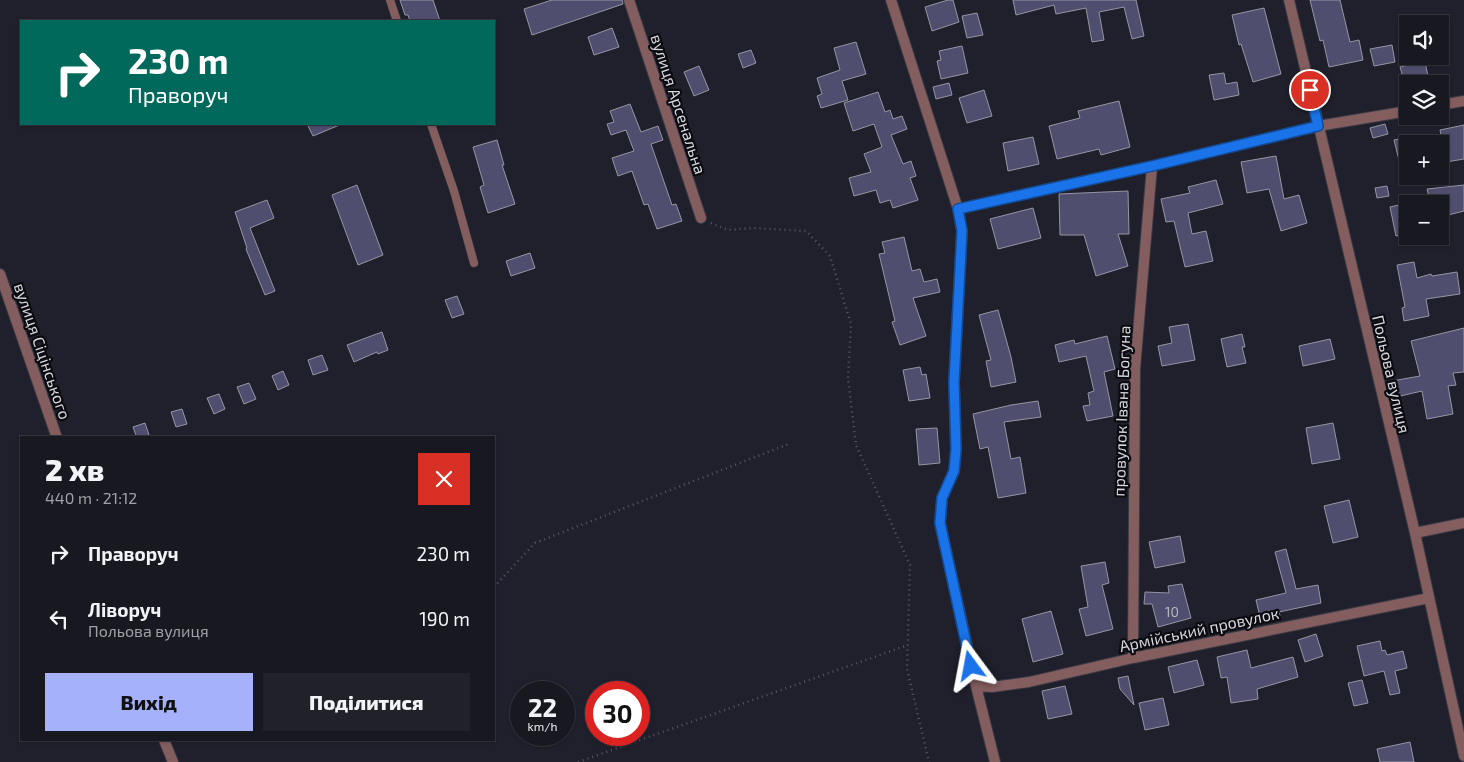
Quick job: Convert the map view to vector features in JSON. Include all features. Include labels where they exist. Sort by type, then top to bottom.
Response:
[{"type":"street","name":"вулиця Арсенальна","points":[[629,0],[700,218]]},
{"type":"street","points":[[891,0],[958,209],[962,231],[954,382],[956,449],[954,471],[942,498],[940,523],[995,762]]},
{"type":"street","name":"Польова вулиця","points":[[1289,0],[1415,533],[1464,756]]},
{"type":"street","points":[[1449,104],[1464,101]]},
{"type":"street","points":[[958,209],[1152,166],[1318,126],[1399,112]]},
{"type":"street","name":"провулок Івана Богуна","points":[[1133,658],[1135,369],[1152,166]]},
{"type":"street","name":"вулиця Сіцінського","points":[[0,274],[56,436]]},
{"type":"street","points":[[1415,533],[1464,523]]},
{"type":"street","name":"Армійський провулок","points":[[976,686],[1008,686],[1133,658],[1428,598]]},
{"type":"street","points":[[164,741],[173,762]]},
{"type":"lane","points":[[390,0],[397,20]]},
{"type":"lane","points":[[431,125],[454,191],[474,263]]},
{"type":"path","points":[[700,218],[728,230],[753,228],[806,231],[830,256],[851,324],[848,378],[856,445],[910,565],[907,669],[929,762]]},
{"type":"path","points":[[495,586],[535,544],[791,443]]},
{"type":"path","points":[[578,762],[908,645]]},
{"type":"building","points":[[400,0],[433,0],[440,20],[410,20],[408,15],[405,15]]},
{"type":"building","points":[[552,0],[622,0],[623,4],[532,35],[524,9]]},
{"type":"building","points":[[953,0],[959,22],[932,31],[925,7]]},
{"type":"building","points":[[1013,0],[1136,0],[1144,36],[1132,39],[1124,7],[1099,12],[1104,40],[1092,42],[1086,8],[1056,14],[1054,5],[1016,15]]},
{"type":"building","points":[[1310,0],[1340,0],[1350,42],[1359,40],[1363,60],[1329,67],[1323,40],[1320,41]]},
{"type":"building","points":[[1264,8],[1281,74],[1253,82],[1241,44],[1239,45],[1232,15]]},
{"type":"building","points":[[977,13],[983,35],[967,38],[962,16]]},
{"type":"building","points":[[612,28],[619,47],[594,55],[588,37]]},
{"type":"building","points":[[856,42],[866,74],[842,81],[848,100],[821,108],[817,96],[822,94],[817,78],[840,70],[834,48]]},
{"type":"building","points":[[1392,45],[1395,62],[1374,66],[1370,49]]},
{"type":"building","points":[[962,46],[968,73],[941,79],[937,61],[941,60],[939,51]]},
{"type":"building","points":[[751,50],[756,63],[743,68],[738,54]]},
{"type":"building","points":[[1426,65],[1428,75],[1402,75],[1400,67]]},
{"type":"building","points":[[699,66],[709,90],[694,96],[684,72]]},
{"type":"building","points":[[1224,73],[1226,84],[1237,82],[1239,95],[1214,100],[1209,75]]},
{"type":"building","points":[[949,83],[952,95],[936,99],[933,87]]},
{"type":"building","points":[[984,90],[992,116],[967,123],[959,98]]},
{"type":"building","points":[[878,92],[885,112],[890,110],[893,119],[902,116],[907,129],[891,135],[903,164],[911,161],[916,176],[910,178],[918,200],[893,208],[890,200],[880,203],[876,190],[854,196],[849,178],[871,172],[864,154],[882,147],[874,124],[853,131],[844,103]]},
{"type":"building","points":[[1119,101],[1130,147],[1101,155],[1099,149],[1057,159],[1049,126],[1080,118],[1078,111]]},
{"type":"building","points":[[630,104],[641,132],[658,126],[663,140],[651,144],[672,205],[676,204],[682,221],[657,229],[648,204],[644,205],[632,171],[618,176],[612,158],[634,151],[626,130],[611,135],[607,124],[614,122],[610,111]]},
{"type":"building","points":[[1385,124],[1388,134],[1373,138],[1370,128]]},
{"type":"building","points":[[308,125],[340,125],[313,136]]},
{"type":"building","points":[[1464,125],[1464,159],[1449,162],[1449,135],[1441,135],[1440,130]]},
{"type":"building","points":[[1033,137],[1039,164],[1008,171],[1003,143]]},
{"type":"building","points":[[1399,139],[1399,160],[1394,140]]},
{"type":"building","points":[[497,140],[504,165],[502,165],[515,204],[488,213],[480,187],[484,185],[473,147]]},
{"type":"building","points":[[1276,156],[1284,199],[1299,195],[1307,223],[1281,231],[1269,189],[1247,193],[1241,162]]},
{"type":"building","points":[[1216,180],[1223,204],[1188,213],[1192,234],[1206,231],[1213,261],[1185,267],[1174,221],[1166,222],[1161,199],[1190,193],[1188,187]]},
{"type":"building","points":[[357,185],[383,255],[358,265],[332,195]]},
{"type":"building","points":[[1464,185],[1464,211],[1449,215],[1449,195],[1429,195],[1427,189]]},
{"type":"building","points":[[1387,186],[1389,196],[1377,198],[1375,188]]},
{"type":"building","points":[[1128,191],[1129,234],[1118,234],[1128,266],[1096,276],[1084,235],[1060,235],[1059,194]]},
{"type":"building","points":[[267,200],[274,218],[250,228],[275,291],[265,295],[246,249],[235,212]]},
{"type":"building","points":[[1399,205],[1399,235],[1396,236],[1390,207]]},
{"type":"building","points":[[1033,208],[1041,238],[998,249],[990,219]]},
{"type":"building","points":[[904,237],[912,271],[920,269],[924,282],[937,279],[940,292],[913,298],[926,336],[900,345],[892,322],[895,321],[879,254],[885,253],[882,242]]},
{"type":"building","points":[[530,253],[535,268],[511,276],[506,261]]},
{"type":"building","points":[[1414,262],[1417,278],[1431,274],[1432,276],[1457,272],[1460,294],[1426,299],[1429,316],[1404,321],[1402,308],[1405,307],[1397,265]]},
{"type":"building","points":[[457,296],[464,314],[452,318],[445,300]]},
{"type":"building","points":[[998,310],[1016,382],[991,387],[986,361],[991,360],[979,315]]},
{"type":"building","points":[[1188,324],[1195,360],[1162,366],[1158,346],[1172,343],[1169,327]]},
{"type":"building","points":[[1464,328],[1464,372],[1453,373],[1456,385],[1448,386],[1453,414],[1427,419],[1422,391],[1396,397],[1392,381],[1420,376],[1411,341]]},
{"type":"building","points":[[382,332],[388,350],[378,354],[377,352],[354,362],[347,345]]},
{"type":"building","points":[[1242,334],[1245,347],[1242,347],[1246,363],[1227,367],[1221,339]]},
{"type":"building","points":[[1107,336],[1115,369],[1104,372],[1113,416],[1087,421],[1083,406],[1090,405],[1088,393],[1094,391],[1086,356],[1059,362],[1055,345],[1074,340],[1075,344]]},
{"type":"building","points":[[1330,339],[1335,359],[1303,366],[1299,346]]},
{"type":"building","points":[[322,355],[328,370],[313,375],[308,360]]},
{"type":"building","points":[[920,367],[922,375],[926,374],[930,398],[909,401],[903,370]]},
{"type":"building","points":[[283,371],[289,385],[278,390],[272,376]]},
{"type":"building","points":[[249,383],[256,399],[244,404],[237,387]]},
{"type":"building","points":[[219,394],[225,409],[214,414],[207,398]]},
{"type":"building","points":[[1038,401],[1041,417],[1004,422],[1011,459],[1020,457],[1026,493],[998,498],[988,447],[980,449],[973,414]]},
{"type":"building","points":[[182,409],[187,424],[176,427],[171,412]]},
{"type":"building","points":[[145,423],[149,436],[136,436],[133,427]]},
{"type":"building","points":[[1333,423],[1340,459],[1312,464],[1306,428]]},
{"type":"building","points":[[937,428],[940,463],[919,465],[916,429]]},
{"type":"building","points":[[1349,500],[1358,537],[1333,543],[1324,506]]},
{"type":"building","points":[[1180,536],[1185,562],[1155,568],[1149,542]]},
{"type":"building","points":[[1286,549],[1296,589],[1318,585],[1321,603],[1279,612],[1280,616],[1261,621],[1256,600],[1286,593],[1275,552]]},
{"type":"building","points":[[1105,562],[1109,583],[1102,585],[1113,629],[1086,636],[1079,609],[1088,607],[1081,566]]},
{"type":"building","points":[[1182,584],[1191,618],[1158,627],[1152,604],[1144,604],[1145,592],[1169,593],[1168,586]]},
{"type":"building","points":[[1051,611],[1063,654],[1033,662],[1022,619]]},
{"type":"building","points":[[1316,634],[1323,656],[1305,662],[1298,640]]},
{"type":"building","points":[[1380,641],[1382,651],[1385,650],[1387,655],[1403,651],[1407,668],[1395,671],[1400,693],[1390,695],[1384,671],[1364,676],[1357,646]]},
{"type":"building","points":[[1247,650],[1251,668],[1293,657],[1298,677],[1257,689],[1258,699],[1231,703],[1227,677],[1221,678],[1217,657]]},
{"type":"building","points":[[1197,660],[1204,685],[1174,693],[1168,667]]},
{"type":"building","points":[[1128,676],[1134,705],[1120,689],[1118,678]]},
{"type":"building","points":[[1362,680],[1368,703],[1354,706],[1348,683]]},
{"type":"building","points":[[1065,686],[1072,714],[1048,719],[1042,691]]},
{"type":"building","points":[[1163,698],[1169,725],[1145,730],[1139,703]]},
{"type":"building","points":[[1410,742],[1414,762],[1380,762],[1377,749]]},
{"type":"route","points":[[971,666],[940,523],[942,498],[954,471],[956,449],[954,382],[962,231],[958,209],[1152,166],[1318,126],[1310,90]]}]
